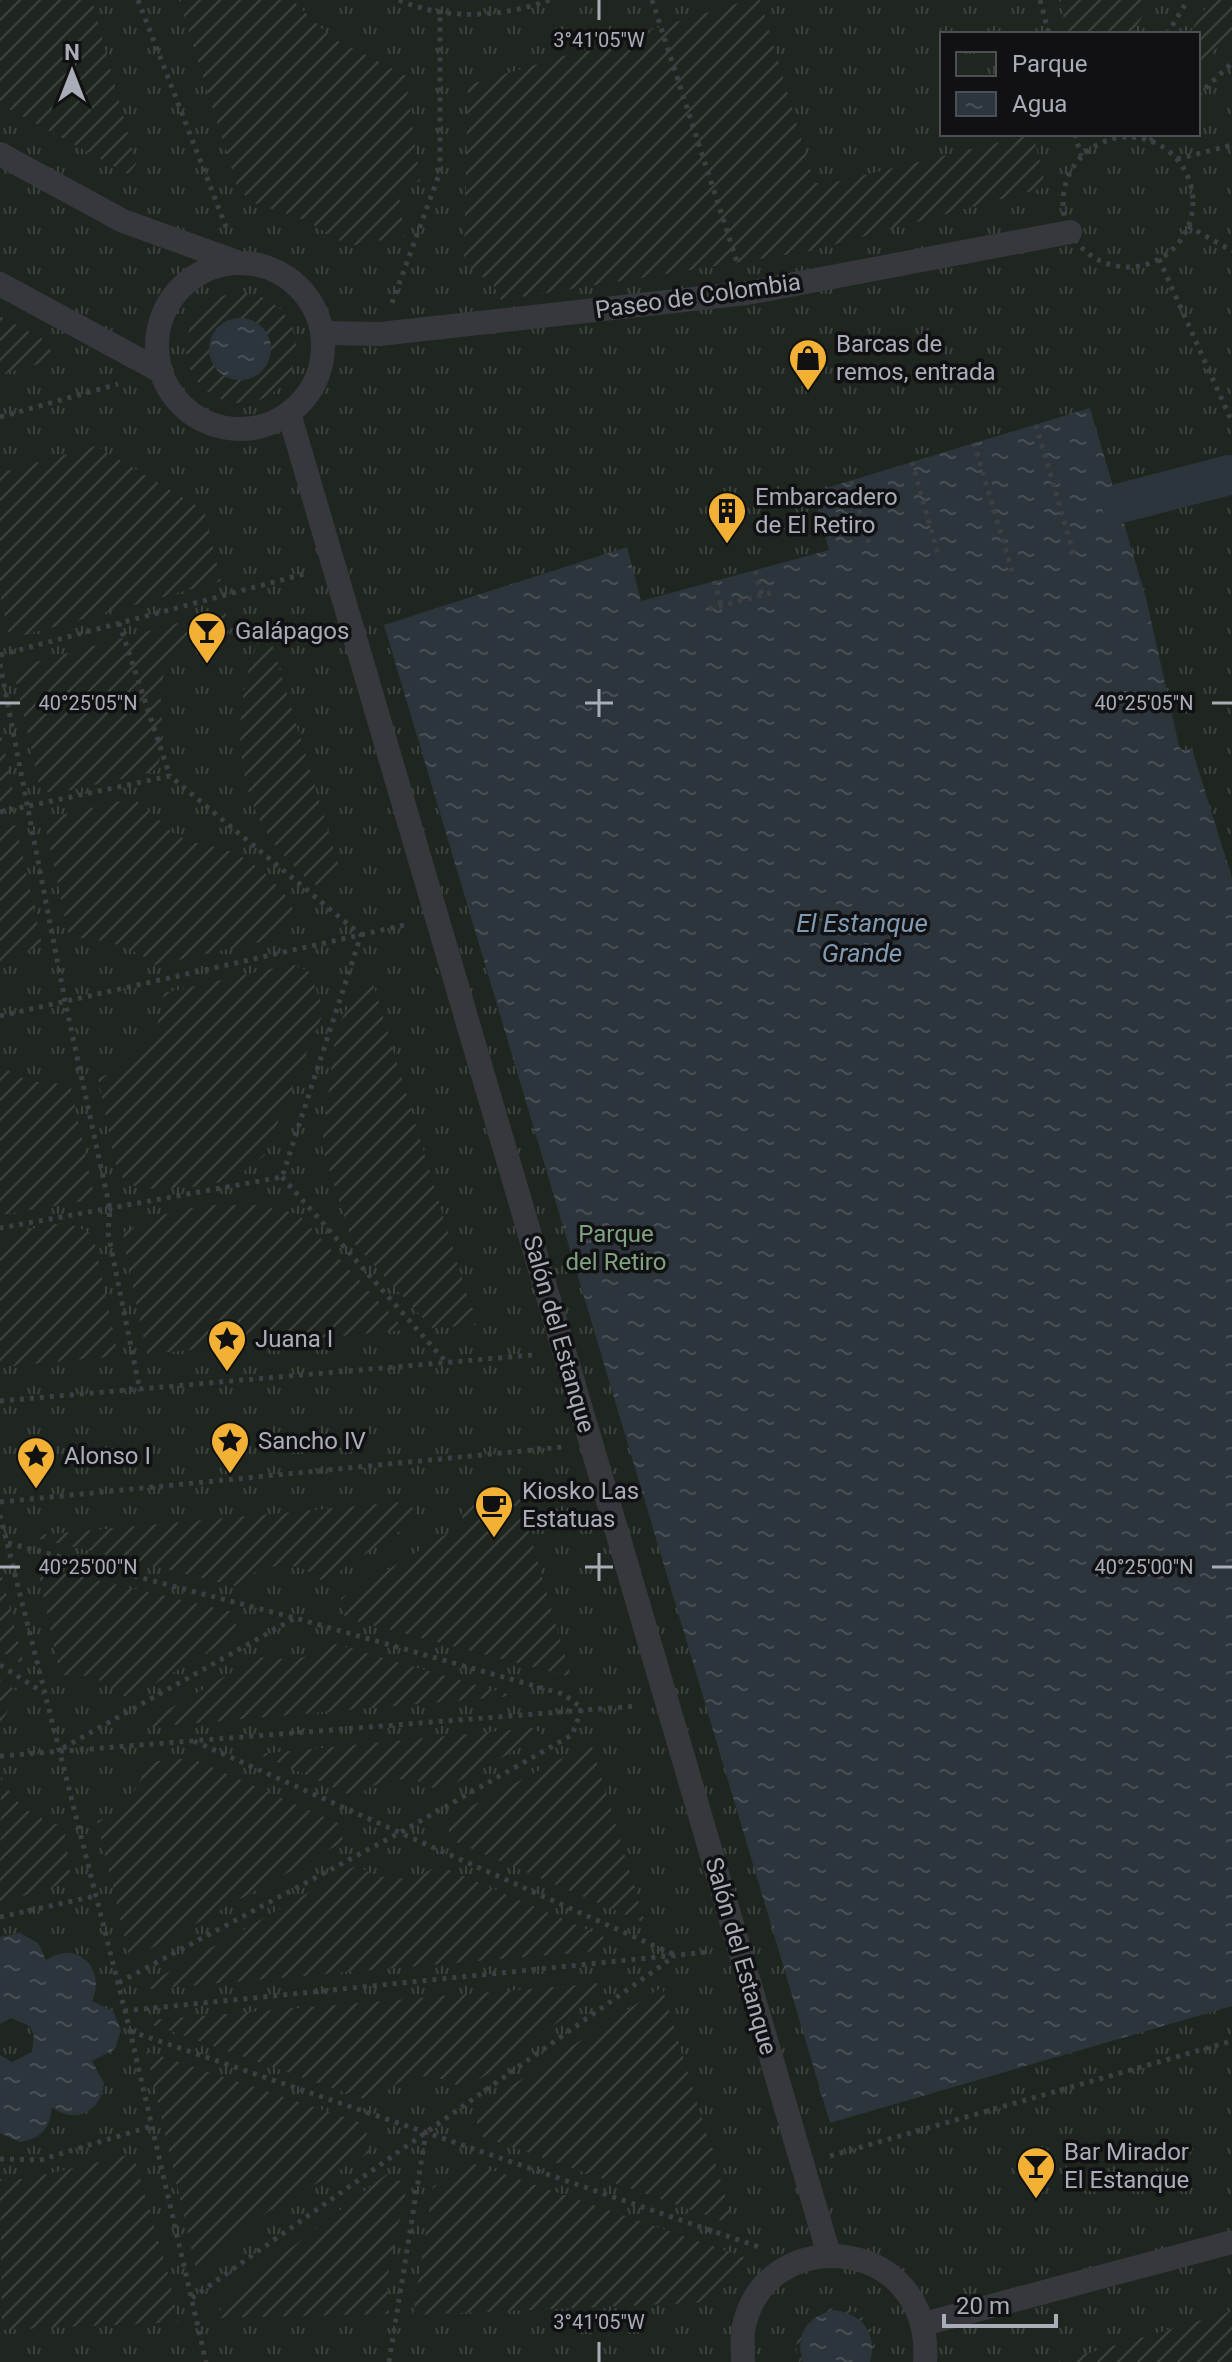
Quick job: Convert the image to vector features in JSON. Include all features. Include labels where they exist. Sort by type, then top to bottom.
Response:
[{"type":"street","points":[[0,154],[123,221],[240,262],[263,266],[285,275],[303,291],[316,310],[323,333],[323,356],[318,377],[306,397],[289,413],[256,428],[219,427],[187,410],[174,397],[162,372],[156,341],[169,302],[199,273],[240,262]]},
{"type":"street","name":"Paseo de Colombia","points":[[323,333],[380,334],[747,293],[1070,232]]},
{"type":"street","points":[[0,284],[162,372]]},
{"type":"street","name":"Salón del Estanque","points":[[289,413],[829,2255]]},
{"type":"street","points":[[924,2324],[1232,2242]]},
{"type":"street","points":[[743,2362],[743,2331],[754,2302],[774,2277],[801,2261],[829,2255],[860,2259],[889,2273],[904,2287],[924,2324],[925,2362]]},
{"type":"path","points":[[138,0],[240,262]]},
{"type":"path","points":[[399,0],[440,12],[501,13],[550,0]]},
{"type":"path","points":[[652,0],[747,293]]},
{"type":"path","points":[[1040,0],[1048,32]]},
{"type":"path","points":[[1168,32],[1188,0]]},
{"type":"path","points":[[380,334],[440,172],[440,12]]},
{"type":"path","points":[[1200,93],[1232,63]]},
{"type":"path","points":[[1076,136],[1081,156]]},
{"type":"path","points":[[1096,145],[1102,136]]},
{"type":"path","points":[[1150,141],[1155,136]]},
{"type":"path","points":[[1123,137],[1150,141],[1177,159],[1192,192],[1188,226],[1171,251],[1159,259],[1126,267],[1108,264],[1093,257],[1070,232],[1064,216],[1065,184],[1081,156],[1096,145],[1123,137]]},
{"type":"path","points":[[1177,159],[1232,145]]},
{"type":"path","points":[[1188,226],[1232,251]]},
{"type":"path","points":[[1159,259],[1232,422]]},
{"type":"path","points":[[0,417],[162,372]]},
{"type":"path","points":[[1036,425],[1074,555]]},
{"type":"path","points":[[974,443],[1013,574]]},
{"type":"path","points":[[912,462],[939,558]]},
{"type":"path","points":[[851,481],[869,544]]},
{"type":"path","points":[[0,655],[335,566]]},
{"type":"path","points":[[755,571],[762,596]]},
{"type":"path","points":[[714,581],[721,606]]},
{"type":"path","points":[[709,609],[774,592]]},
{"type":"path","points":[[119,623],[170,776],[361,935]]},
{"type":"path","points":[[0,664],[65,1001],[110,1209],[108,1233],[140,1391]]},
{"type":"path","points":[[0,812],[170,776]]},
{"type":"path","points":[[0,1016],[437,918]]},
{"type":"path","points":[[282,1177],[361,935]]},
{"type":"path","points":[[0,1228],[282,1177]]},
{"type":"path","points":[[282,1177],[447,1363]]},
{"type":"path","points":[[0,1401],[565,1352]]},
{"type":"path","points":[[0,1502],[591,1443]]},
{"type":"path","points":[[0,1515],[130,2031],[206,2362]]},
{"type":"path","points":[[8,1543],[295,1618],[563,1694],[582,1708]]},
{"type":"path","points":[[59,1750],[295,1618]]},
{"type":"path","points":[[0,1665],[45,1694]]},
{"type":"path","points":[[0,1756],[582,1708],[668,1705]]},
{"type":"path","points":[[116,1984],[401,1832],[572,1735],[582,1708]]},
{"type":"path","points":[[193,1740],[676,1955]]},
{"type":"path","points":[[0,1917],[95,1896]]},
{"type":"path","points":[[124,2011],[739,1949]]},
{"type":"path","points":[[192,2298],[676,1955]]},
{"type":"path","points":[[130,2031],[801,2261]]},
{"type":"path","points":[[802,2164],[1232,2041]]},
{"type":"path","points":[[0,2159],[40,2160],[152,2126]]},
{"type":"path","points":[[389,2362],[426,2131]]},
{"type":"green space","name":"Parque del Retiro","points":[[0,0],[1232,0],[1232,2362],[0,2362]]},
{"type":"green space","points":[[0,0],[92,0],[136,164],[128,174],[0,104]]},
{"type":"green space","points":[[179,0],[292,0],[332,38],[405,75],[420,181],[398,187],[404,236],[349,246],[305,220],[251,202],[237,186]]},
{"type":"green space","points":[[749,0],[760,0],[814,182],[823,185],[1033,136],[1046,187],[810,251],[501,300],[494,286],[464,262],[468,85]]},
{"type":"green space","points":[[1059,0],[1153,0],[1132,32],[1067,32]]},
{"type":"green space","points":[[1211,0],[1232,0],[1232,32],[1200,65],[1200,32],[1190,32]]},
{"type":"green space","points":[[241,293],[262,297],[280,309],[292,327],[296,348],[292,369],[280,387],[262,399],[241,403],[220,399],[202,387],[190,369],[186,348],[190,327],[202,309],[220,297]]},
{"type":"green space","points":[[0,316],[48,342],[51,352],[48,361],[0,375]]},
{"type":"green space","points":[[96,446],[204,510],[221,581],[10,639],[0,594],[0,473]]},
{"type":"green space","points":[[225,612],[229,624],[223,643],[210,628],[181,650],[168,665],[161,693],[162,749],[153,772],[52,794],[40,788],[13,668]]},
{"type":"green space","points":[[266,624],[342,876],[328,888],[318,886],[305,877],[272,840],[256,812],[246,782],[241,750],[245,685]]},
{"type":"green space","points":[[0,728],[13,799],[0,806]]},
{"type":"green space","points":[[130,799],[143,805],[175,834],[233,853],[262,871],[292,904],[290,921],[284,930],[270,940],[155,965],[136,952],[115,944],[69,937],[44,819]]},
{"type":"green space","points":[[16,825],[42,945],[17,955],[0,970],[0,828]]},
{"type":"green space","points":[[292,964],[310,972],[324,1011],[264,1156],[236,1177],[207,1186],[142,1189],[125,1182],[115,1162],[98,1078],[125,1065],[145,1047],[158,1023],[164,993]]},
{"type":"green space","points":[[362,979],[369,979],[374,986],[476,1325],[432,1328],[352,1241],[322,1147],[336,1031]]},
{"type":"green space","points":[[0,1064],[16,1075],[33,1081],[70,1083],[95,1199],[0,1215]]},
{"type":"green space","points":[[206,1205],[256,1205],[298,1214],[405,1330],[147,1354],[123,1239],[125,1231],[161,1215]]},
{"type":"green space","points":[[57,1224],[75,1226],[93,1234],[118,1356],[0,1367],[0,1242],[19,1231]]},
{"type":"green space","points":[[519,1497],[571,1677],[345,1618],[341,1598],[463,1524],[461,1502]]},
{"type":"green space","points":[[401,1502],[417,1510],[417,1517],[411,1524],[323,1582],[301,1568],[279,1566],[256,1572],[235,1586],[28,1536]]},
{"type":"green space","points":[[37,1566],[233,1612],[238,1634],[129,1699],[93,1676],[60,1675]]},
{"type":"green space","points":[[0,1568],[24,1665],[0,1650]]},
{"type":"green space","points":[[332,1643],[514,1696],[137,1728],[258,1657],[297,1660]]},
{"type":"green space","points":[[0,1680],[20,1693],[0,1723]]},
{"type":"green space","points":[[531,1728],[540,1732],[539,1737],[439,1792],[429,1785],[407,1779],[375,1785],[355,1797],[259,1754]]},
{"type":"green space","points":[[591,1743],[645,1923],[449,1839],[449,1818]]},
{"type":"green space","points":[[191,1758],[340,1824],[343,1842],[130,1960],[97,1821],[129,1798],[140,1781],[146,1762]]},
{"type":"green space","points":[[1,1776],[12,1795],[26,1809],[64,1826],[70,1873],[68,1879],[50,1889],[0,1902]]},
{"type":"green space","points":[[357,1865],[387,1878],[408,1878],[438,1865],[604,1937],[605,1943],[596,1951],[137,1990]]},
{"type":"green space","points":[[613,1982],[465,2090],[441,2079],[418,2077],[396,2084],[375,2103],[142,2021]]},
{"type":"green space","points":[[662,1987],[734,2225],[478,2135],[476,2109]]},
{"type":"green space","points":[[146,2051],[365,2124],[370,2152],[266,2213],[197,2273]]},
{"type":"green space","points":[[133,2154],[169,2277],[178,2322],[2,2330],[0,2179],[26,2179]]},
{"type":"green space","points":[[472,2163],[747,2258],[731,2279],[718,2283],[716,2302],[413,2315],[433,2186],[451,2180]]},
{"type":"green space","points":[[388,2173],[407,2186],[387,2279],[389,2314],[213,2318],[239,2288]]},
{"type":"green space","points":[[839,2307],[858,2313],[870,2326],[875,2343],[873,2362],[870,2362],[873,2349],[799,2351],[803,2362],[799,2362],[797,2341],[804,2324],[819,2313]]},
{"type":"green space","points":[[1232,2311],[1232,2362],[1058,2362]]},
{"type":"water","points":[[240,318],[252,320],[262,327],[269,337],[269,361],[262,371],[252,378],[240,380],[228,378],[218,371],[211,361],[209,349],[211,337],[218,327],[228,320]]},
{"type":"water","name":"El Estanque Grande","points":[[1090,408],[1146,598],[1180,750],[1192,749],[1232,878],[1232,2006],[830,2123],[384,625],[627,547],[641,601],[829,550],[813,492]]},
{"type":"water","points":[[20,1933],[38,1943],[46,1960],[68,1953],[86,1960],[95,1978],[96,1989],[92,2001],[113,2011],[121,2030],[115,2049],[92,2061],[104,2083],[93,2108],[70,2115],[52,2107],[43,2131],[34,2138],[20,2142],[0,2133],[0,2055],[12,2062],[32,2052],[34,2034],[29,2026],[11,2018],[0,2024],[0,1937]]},
{"type":"water","points":[[834,2310],[853,2315],[866,2327],[872,2342],[870,2362],[803,2362],[800,2344],[805,2328],[816,2317]]},
{"type":"waterway","points":[[1121,503],[1229,475]]},
{"type":"place","name":"Barcas de remos, entrada","points":[[808,392]]},
{"type":"place","name":"Embarcadero de El Retiro","points":[[727,545]]},
{"type":"place","name":"Galápagos","points":[[207,665]]},
{"type":"place","name":"Juana I","points":[[227,1373]]},
{"type":"place","name":"Sancho IV","points":[[230,1475]]},
{"type":"place","name":"Alonso I","points":[[36,1490]]},
{"type":"place","name":"Kiosko Las Estatuas","points":[[494,1539]]},
{"type":"place","name":"Bar Mirador El Estanque","points":[[1036,2200]]}]
